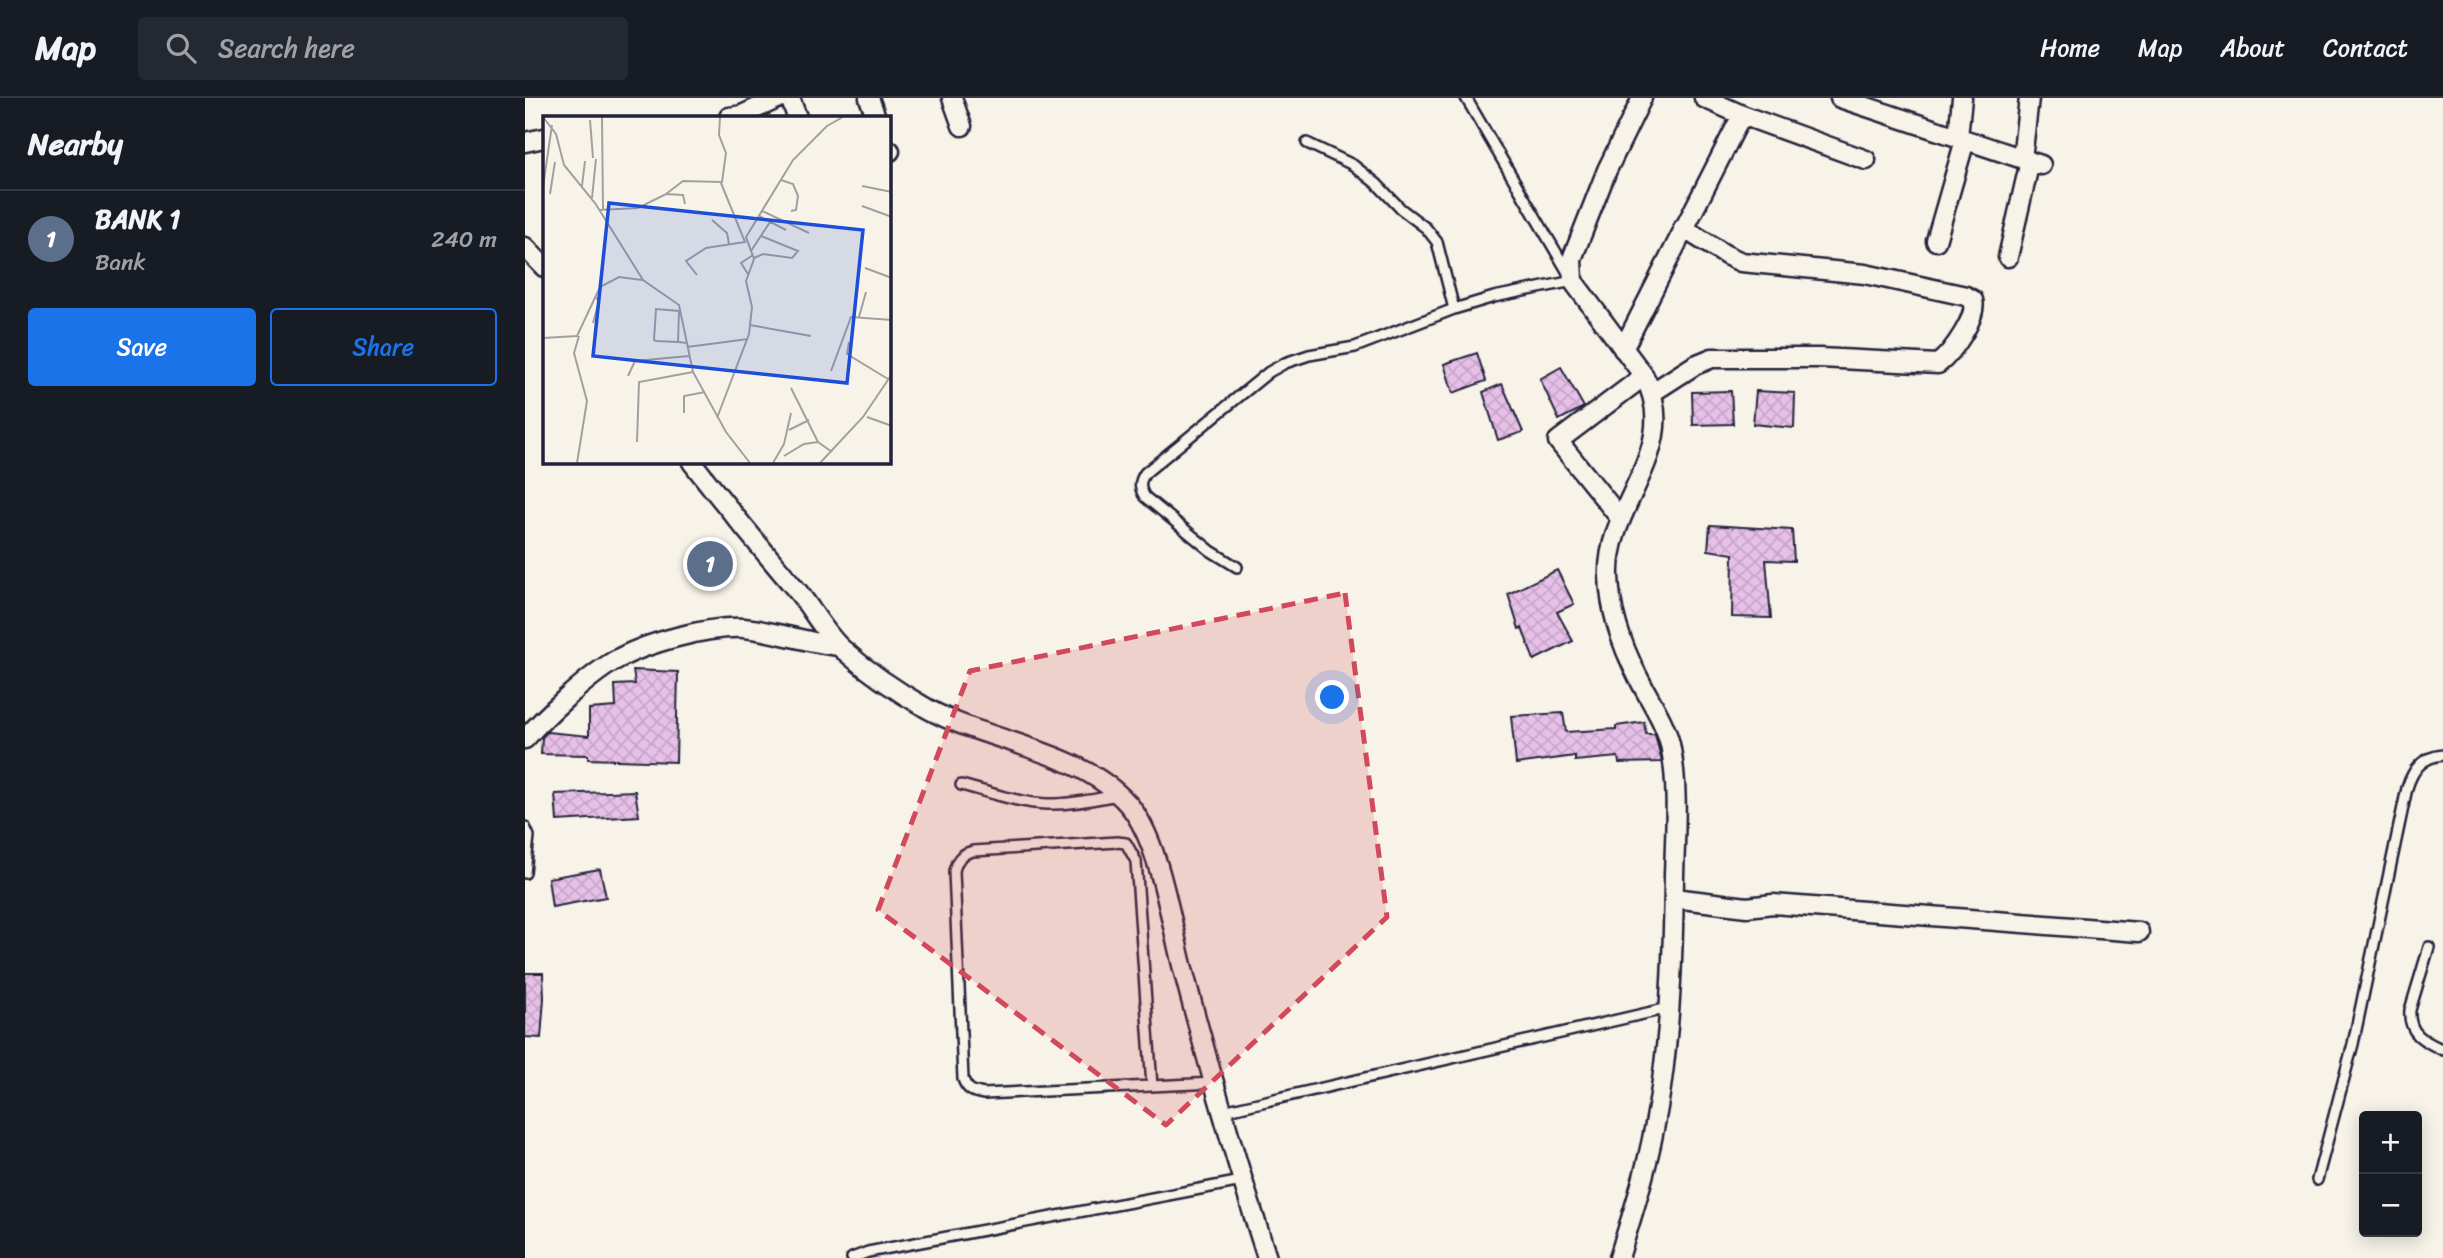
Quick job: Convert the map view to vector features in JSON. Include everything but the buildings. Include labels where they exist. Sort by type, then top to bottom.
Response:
[{"type":"street","points":[[733,116],[779,98]]},
{"type":"street","points":[[790,98],[797,116]]},
{"type":"street","points":[[869,98],[876,116]]},
{"type":"street","points":[[952,98],[962,126]]},
{"type":"street","points":[[1619,1258],[1644,1175],[1662,1075],[1672,970],[1674,766],[1662,721],[1637,675],[1616,625],[1611,601],[1609,555],[1620,518],[1645,468],[1654,440],[1656,423],[1653,392],[1573,281],[1572,259],[1607,170],[1642,98]]},
{"type":"street","points":[[1704,98],[1742,115],[1866,160]]},
{"type":"street","points":[[1840,98],[1890,106],[1962,138],[2031,162]]},
{"type":"street","points":[[1937,241],[1962,138],[1962,98]]},
{"type":"street","points":[[2008,257],[2031,162],[2029,98]]},
{"type":"street","points":[[1623,349],[1742,115]]},
{"type":"street","points":[[525,142],[543,138]]},
{"type":"street","points":[[1653,392],[1695,365],[1712,358],[1820,358],[1938,363],[1948,357],[1975,307],[1973,300],[1966,296],[1865,274],[1741,262],[1725,256],[1683,229]]},
{"type":"street","points":[[525,247],[543,266]]},
{"type":"street","points":[[1620,518],[1559,441],[1644,376]]},
{"type":"street","points":[[694,464],[839,646],[894,688],[930,711],[1081,770],[1105,784],[1127,803],[1145,827],[1242,1181],[1267,1258]]},
{"type":"street","points":[[525,739],[580,687],[615,661],[657,643],[698,632],[742,628],[839,646]]},
{"type":"street","points":[[1674,898],[1747,907],[1773,904],[2139,932]]},
{"type":"lane","points":[[1237,567],[1210,551],[1146,497],[1141,490],[1140,481],[1145,472],[1269,372],[1285,363],[1308,355],[1355,347],[1454,309],[1573,281],[1465,98]]},
{"type":"lane","points":[[1307,142],[1353,165],[1426,228],[1437,242],[1454,309]]},
{"type":"lane","points":[[2317,1180],[2353,1044],[2406,788],[2411,773],[2421,762],[2443,755]]},
{"type":"lane","points":[[961,785],[1033,803],[1072,803],[1118,795]]},
{"type":"lane","points":[[525,827],[529,836],[525,873]]},
{"type":"lane","points":[[1152,1086],[1136,861],[1132,850],[1126,843],[1117,842],[973,850],[962,854],[956,861],[954,871],[963,1079],[973,1093],[984,1094],[1152,1086],[1215,1083]]},
{"type":"lane","points":[[2429,947],[2409,1021],[2413,1031],[2423,1041],[2443,1050]]},
{"type":"lane","points":[[1223,1111],[1669,1008]]},
{"type":"lane","points":[[852,1258],[881,1250],[1242,1181]]},
{"type":"highlighted area","points":[[1345,593],[1387,917],[1166,1125],[878,910],[970,671]]},
{"type":"place","name":"BANK 1","points":[[710,564]]}]
